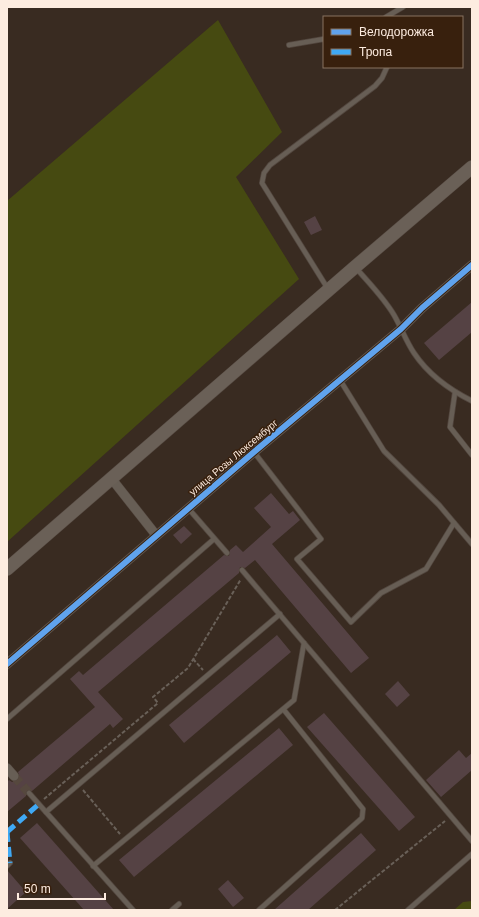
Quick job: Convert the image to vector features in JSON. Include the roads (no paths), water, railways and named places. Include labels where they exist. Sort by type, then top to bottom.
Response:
[{"type":"main road","points":[[7,569],[472,167]]},
{"type":"street","name":"улица Розы Люксембург","points":[[7,664],[156,534],[401,329],[422,308],[472,265]]},
{"type":"street","points":[[111,478],[156,534]]},
{"type":"street","points":[[7,768],[14,776]]},
{"type":"lane","points":[[388,16],[403,7]]},
{"type":"lane","points":[[396,16],[398,11]]},
{"type":"lane","points":[[289,45],[323,39]]},
{"type":"lane","points":[[328,290],[262,183],[264,173],[270,165],[285,153],[375,86],[382,78],[387,68]]},
{"type":"lane","points":[[355,267],[381,296],[395,316],[414,353],[426,369],[455,392],[472,401]]},
{"type":"lane","points":[[340,380],[384,451],[439,505],[472,544]]},
{"type":"lane","points":[[455,392],[450,427],[472,456]]},
{"type":"lane","points":[[254,452],[321,539],[297,559],[351,622],[382,593],[426,569],[454,523]]},
{"type":"lane","points":[[188,508],[227,553]]},
{"type":"lane","points":[[7,719],[214,539]]},
{"type":"lane","points":[[244,572],[472,841]]},
{"type":"lane","points":[[46,812],[280,614]]},
{"type":"lane","points":[[93,866],[284,710],[294,700],[304,643]]},
{"type":"lane","points":[[259,910],[362,818],[363,809],[284,710]]},
{"type":"lane","points":[[29,793],[133,910]]},
{"type":"lane","points":[[408,910],[472,854]]},
{"type":"lane","points":[[172,910],[178,904]]},
{"type":"tunnel","points":[[14,776],[29,793]]}]
